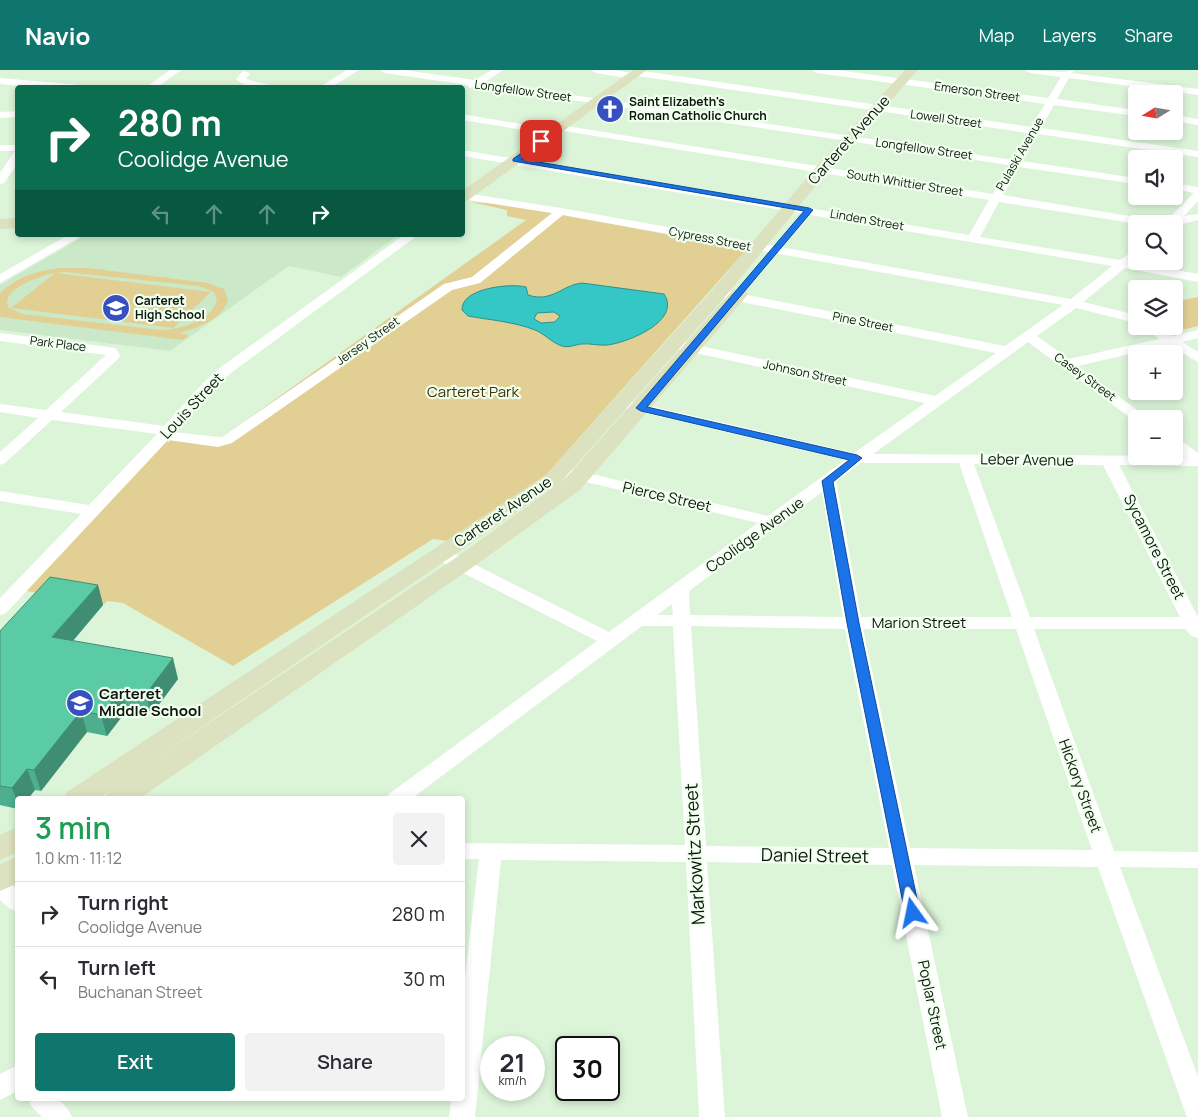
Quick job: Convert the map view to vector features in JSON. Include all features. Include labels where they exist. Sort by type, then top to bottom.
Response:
[{"type":"street","points":[[154,85],[176,70]]},
{"type":"street","points":[[233,70],[245,74]]},
{"type":"street","points":[[256,70],[245,74],[241,78],[246,82],[262,85]]},
{"type":"street","points":[[327,85],[354,70]]},
{"type":"street","name":"Longfellow Street","points":[[385,70],[1128,180]]},
{"type":"street","points":[[465,89],[498,70]]},
{"type":"street","name":"Lowell Street","points":[[596,70],[636,73],[1198,154]]},
{"type":"street","name":"Emerson Street","points":[[817,70],[914,76],[1050,102],[1128,112]]},
{"type":"street","points":[[1030,70],[1067,72],[1198,92]]},
{"type":"street","name":"Pulaski Avenue","points":[[973,238],[1067,72]]},
{"type":"street","points":[[465,196],[636,73]]},
{"type":"street","name":"Carteret Avenue","points":[[82,796],[534,492],[561,471],[620,403],[683,346],[914,76]]},
{"type":"street","points":[[0,81],[46,85]]},
{"type":"street","points":[[0,115],[15,114]]},
{"type":"street","name":"South Whittier Street","points":[[465,117],[1128,217]]},
{"type":"street","points":[[1183,120],[1198,122]]},
{"type":"street","points":[[0,148],[15,148]]},
{"type":"street","name":"Linden Street","points":[[465,152],[800,208],[1198,278]]},
{"type":"street","points":[[3,183],[15,160]]},
{"type":"street","points":[[1183,188],[1198,190]]},
{"type":"street","points":[[1176,215],[1198,195]]},
{"type":"street","name":"Cypress Street","points":[[465,197],[561,211],[1073,304],[1128,317]]},
{"type":"street","name":"Jersey Street","points":[[0,408],[218,442],[227,440],[448,286],[476,280],[561,211]]},
{"type":"street","points":[[1183,219],[1198,216]]},
{"type":"street","points":[[0,224],[15,223]]},
{"type":"street","points":[[0,279],[74,237]]},
{"type":"street","name":"Louis Street","points":[[4,600],[93,511],[208,386],[226,370],[409,237]]},
{"type":"street","name":"Coolidge Avenue","points":[[400,796],[857,458],[1073,304],[1128,260]]},
{"type":"street","name":"Pine Street","points":[[728,295],[1008,351]]},
{"type":"street","points":[[1067,364],[1198,334]]},
{"type":"street","points":[[1163,335],[1198,358]]},
{"type":"street","name":"Casey Street","points":[[1028,336],[1130,410]]},
{"type":"street","name":"Park Place","points":[[0,337],[111,351],[113,356],[50,415]]},
{"type":"street","name":"Carteret Avenue","points":[[125,794],[551,502],[582,476],[641,408],[683,346]]},
{"type":"street","name":"Johnson Street","points":[[683,346],[938,401]]},
{"type":"street","name":"Leber Avenue","points":[[620,403],[857,458],[1109,461],[1198,460]]},
{"type":"street","points":[[0,460],[50,415]]},
{"type":"street","points":[[1183,449],[1198,460]]},
{"type":"street","name":"Hickory Street","points":[[965,459],[1198,1112]]},
{"type":"street","name":"Sycamore Street","points":[[1109,461],[1196,626]]},
{"type":"street","name":"Pierce Street","points":[[561,471],[773,522]]},
{"type":"street","name":"Poplar Street","points":[[828,481],[853,623],[955,1117]]},
{"type":"street","points":[[0,496],[93,511]]},
{"type":"street","points":[[440,554],[611,641]]},
{"type":"street","name":"Markowitz Street","points":[[680,590],[712,1117]]},
{"type":"street","name":"Marion Street","points":[[640,620],[1196,626]]},
{"type":"street","points":[[322,633],[344,645]]},
{"type":"street","points":[[113,775],[125,794]]},
{"type":"street","points":[[0,849],[15,840]]},
{"type":"street","name":"Daniel Street","points":[[465,852],[1198,860]]},
{"type":"street","points":[[465,1090],[492,852]]},
{"type":"street","points":[[0,879],[15,869]]},
{"type":"street","points":[[0,890],[3,890],[15,900]]},
{"type":"street","points":[[0,1089],[15,1078]]},
{"type":"street","points":[[44,1101],[59,1117]]},
{"type":"street","points":[[462,1117],[464,1101]]},
{"type":"shaded area","name":"Carteret High School","points":[[83,237],[395,237],[341,277],[289,266],[170,351],[0,330],[0,285]]},
{"type":"green space","name":"Carteret Park","points":[[470,202],[503,204],[747,249],[546,475],[447,541],[433,539],[233,666],[123,603],[107,601],[105,604],[20,590],[167,431],[221,438],[526,220],[507,216],[507,210]]},
{"type":"green space","points":[[88,268],[208,283],[224,289],[228,299],[221,312],[215,318],[194,329],[179,333],[189,335],[183,340],[0,317],[0,293],[6,287],[36,273],[53,269]],"holes":[[[65,272],[198,286],[214,292],[217,301],[208,314],[201,319],[185,326],[161,330],[22,314],[8,307],[7,300],[10,294],[24,284],[55,273]]]},
{"type":"green space","points":[[55,273],[211,292],[173,328],[11,308]]},
{"type":"green space","points":[[1198,297],[1198,326],[1183,330],[1183,300]]},
{"type":"water","points":[[582,283],[664,294],[668,304],[666,313],[650,329],[627,340],[607,345],[584,344],[567,347],[558,345],[539,332],[527,327],[468,316],[462,310],[464,303],[469,297],[488,289],[509,286],[526,287],[528,295],[544,297]],"holes":[[[554,312],[560,316],[555,322],[541,323],[534,319],[537,313]]]},
{"type":"building","name":"Carteret Middle School","points":[[50,577],[98,585],[52,637],[173,658],[146,694],[121,690],[101,715],[81,711],[34,770],[27,769],[12,788],[0,786],[0,631]]},
{"type":"place","name":"Saint Elizabeth's Roman Catholic Church","points":[[610,109]]},
{"type":"place","name":"Carteret High School","points":[[116,308]]},
{"type":"place","name":"Carteret Middle School","points":[[80,703]]},
{"type":"route","points":[[541,141],[515,160],[809,210],[641,408],[857,458],[828,481],[853,623],[913,913]]}]
